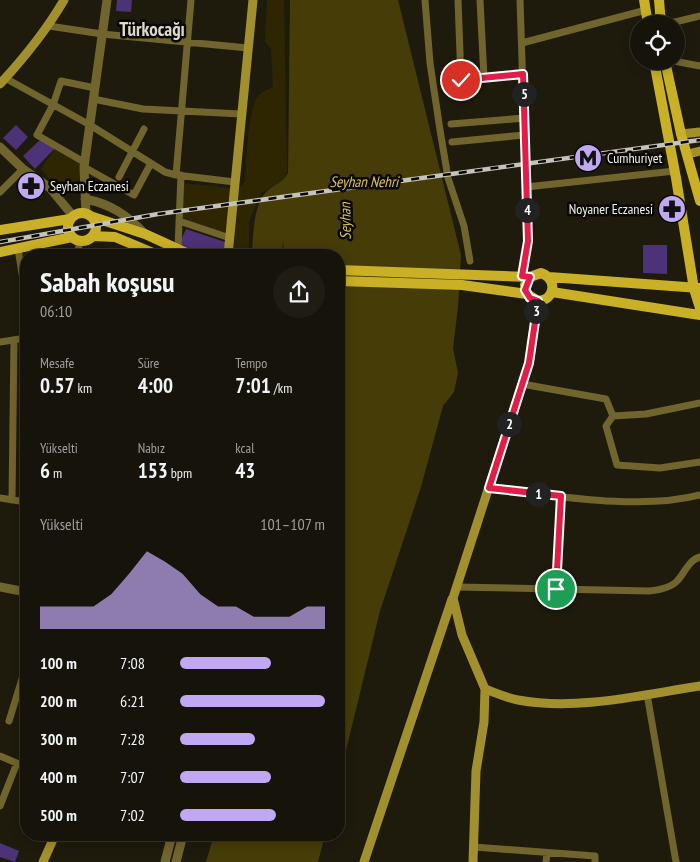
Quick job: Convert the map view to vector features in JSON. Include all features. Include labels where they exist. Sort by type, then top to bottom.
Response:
[{"type":"main road","points":[[3,81],[49,26],[64,0]]},
{"type":"main road","points":[[229,249],[253,0]]},
{"type":"main road","points":[[659,0],[660,15]]},
{"type":"main road","points":[[656,70],[700,308]]},
{"type":"main road","points":[[667,70],[681,134],[700,201]]},
{"type":"main road","points":[[681,134],[700,132]]},
{"type":"main road","points":[[688,154],[700,151]]},
{"type":"main road","points":[[88,215],[96,227],[93,236]]},
{"type":"main road","points":[[0,230],[88,215],[145,234],[178,248]]},
{"type":"main road","points":[[72,218],[68,228],[76,239]]},
{"type":"main road","points":[[0,252],[93,236],[115,237],[144,249]]},
{"type":"main road","points":[[345,270],[462,280],[527,294],[538,301],[547,299],[552,292],[553,284],[549,277]]},
{"type":"main road","points":[[345,281],[462,280],[526,277],[537,273],[549,277],[697,288]]},
{"type":"main road","points":[[526,277],[527,294]]},
{"type":"main road","points":[[552,292],[700,314]]},
{"type":"main road","points":[[364,862],[453,598],[529,363],[538,301]]},
{"type":"main road","points":[[453,598],[462,635],[485,690],[484,722],[476,771],[473,862]]},
{"type":"main road","points":[[485,690],[517,700],[555,704],[597,701],[700,686]]},
{"type":"main road","points":[[43,862],[52,841]]},
{"type":"street","points":[[88,215],[85,199],[84,165],[107,0]]},
{"type":"street","points":[[178,248],[182,111],[191,0]]},
{"type":"street","points":[[425,0],[430,64],[448,178],[464,226],[470,261]]},
{"type":"street","points":[[458,0],[461,80],[523,74]]},
{"type":"street","points":[[480,0],[484,78]]},
{"type":"street","points":[[520,0],[528,241],[526,277]]},
{"type":"street","points":[[522,43],[645,5]]},
{"type":"street","points":[[685,20],[700,16]]},
{"type":"street","points":[[49,26],[102,34],[248,48]]},
{"type":"street","points":[[685,63],[700,66]]},
{"type":"street","points":[[3,81],[90,124],[165,172],[235,182]]},
{"type":"street","points":[[95,88],[61,81],[53,105],[37,135],[134,195],[151,163]]},
{"type":"street","points":[[93,99],[143,109],[241,114]]},
{"type":"street","points":[[451,124],[525,118]]},
{"type":"street","points":[[119,177],[144,129]]},
{"type":"street","points":[[452,142],[524,136]]},
{"type":"street","points":[[0,147],[23,168],[50,188],[72,218]]},
{"type":"street","points":[[0,192],[23,168]]},
{"type":"street","points":[[526,187],[675,171]]},
{"type":"street","points":[[85,199],[99,202],[128,216],[145,234]]},
{"type":"street","points":[[179,221],[230,238]]},
{"type":"street","points":[[76,239],[77,249]]},
{"type":"street","points":[[18,249],[20,261]]},
{"type":"street","points":[[0,342],[20,339]]},
{"type":"street","points":[[12,500],[14,340]]},
{"type":"street","points":[[522,384],[606,399],[613,416]]},
{"type":"street","points":[[613,416],[646,414],[700,403]]},
{"type":"street","points":[[613,416],[606,426],[617,465],[660,468],[700,462]]},
{"type":"street","points":[[489,488],[587,500],[678,501],[700,495]]},
{"type":"street","points":[[556,589],[561,496]]},
{"type":"street","points":[[0,498],[20,501]]},
{"type":"street","points":[[456,587],[649,592],[664,589],[678,581],[687,567],[700,558]]},
{"type":"street","points":[[0,587],[20,589]]},
{"type":"street","points":[[9,721],[20,685]]},
{"type":"street","points":[[647,694],[676,862]]},
{"type":"street","points":[[0,756],[20,764]]},
{"type":"street","points":[[0,806],[17,763]]},
{"type":"street","points":[[165,862],[170,841]]},
{"type":"street","points":[[176,862],[181,841]]},
{"type":"street","points":[[474,847],[547,854],[595,856],[595,862]]},
{"type":"street","points":[[546,862],[547,854]]},
{"type":"shaded area","points":[[267,0],[284,0],[287,170],[284,181],[261,193],[249,222],[249,249],[233,249],[234,205],[236,196],[245,182],[252,112],[259,95],[273,87],[271,49],[265,42]]},
{"type":"shaded area","points":[[55,147],[84,163],[76,194],[62,193],[41,169]]},
{"type":"shaded area","points":[[181,183],[233,188],[225,232],[181,223]]},
{"type":"water","name":"Seyhan Nehri","points":[[290,0],[398,0],[461,255],[453,348],[458,373],[454,392],[443,406],[421,487],[380,611],[345,754],[345,249],[284,249],[283,240],[282,249],[252,249],[256,212],[262,197],[288,173]]},
{"type":"water","points":[[212,841],[323,841],[318,862],[206,862]]},
{"type":"building","points":[[117,0],[132,0],[131,12],[116,11]]},
{"type":"building","points":[[16,125],[28,137],[16,150],[3,138]]},
{"type":"building","points":[[42,138],[56,147],[35,169],[23,156]]},
{"type":"building","points":[[186,229],[228,243],[225,249],[190,249],[179,244]]},
{"type":"building","points":[[643,245],[667,245],[667,274],[643,273]]},
{"type":"building","points":[[0,843],[19,851],[15,862],[0,857]]},
{"type":"railway","points":[[0,242],[158,214],[700,140]]},
{"type":"place","name":"Cumhuriyet","points":[[588,158]]},
{"type":"place","name":"Seyhan Eczanesi","points":[[31,186]]},
{"type":"place","name":"Noyaner Eczanesi","points":[[672,209]]},
{"type":"district","name":"Türkocağı","points":[[152,29]]},
{"type":"route","points":[[461,80],[523,74],[528,241],[522,276],[530,277],[525,285],[525,290],[530,298],[538,301],[529,363],[489,488],[561,496],[556,589]]},
{"type":"water label","name":"Seyhan","points":[[345,221]]}]
